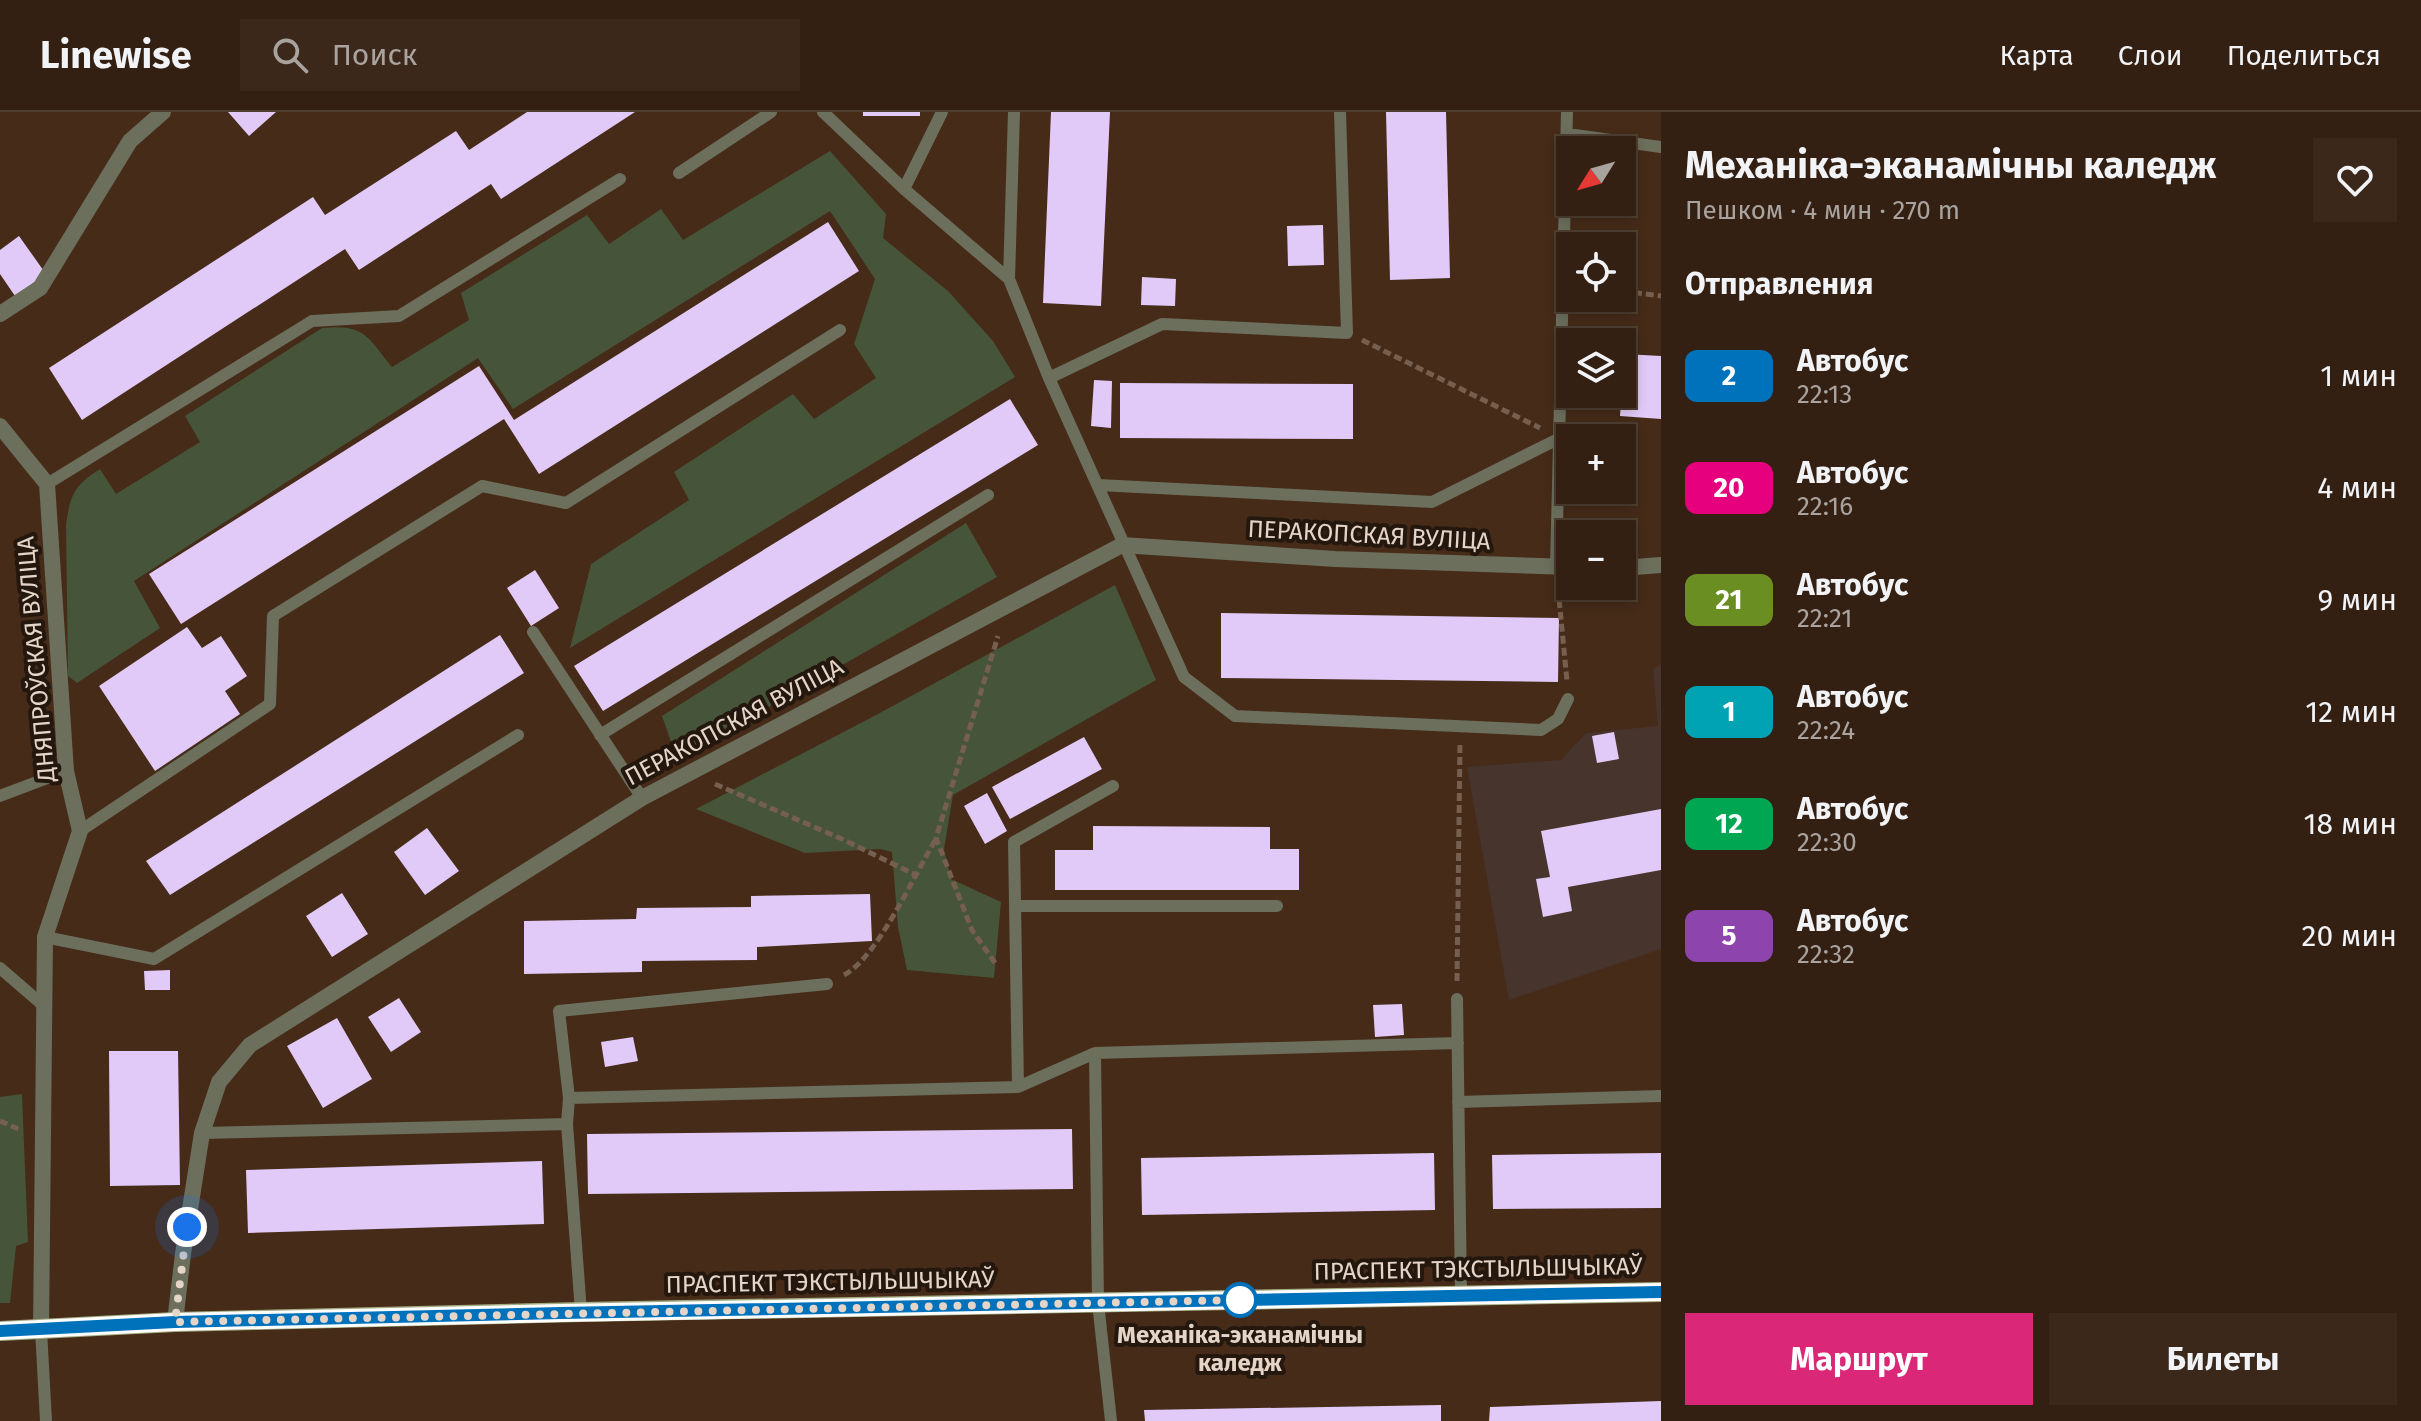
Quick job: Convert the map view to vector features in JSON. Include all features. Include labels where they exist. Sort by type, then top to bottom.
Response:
[{"type":"main road","name":"ПРАСПЕКТ ТЭКСТЫЛЬШЧЫКАЎ","points":[[0,1331],[175,1322],[581,1312],[1661,1292]]},
{"type":"street","points":[[0,314],[40,288],[130,141],[163,112]]},
{"type":"street","points":[[0,426],[47,484]]},
{"type":"street","name":"ДНЯПРОЎСКАЯ ВУЛІЦА","points":[[47,484],[66,771],[80,831]]},
{"type":"street","name":"ПЕРАКОПСКАЯ ВУЛІЦА","points":[[175,1322],[202,1133],[219,1082],[250,1045],[642,798],[1122,545],[1335,559],[1556,567]]},
{"type":"street","points":[[1636,567],[1661,565]]},
{"type":"street","points":[[41,1330],[45,937],[80,831]]},
{"type":"lane","points":[[679,173],[771,112]]},
{"type":"lane","points":[[823,112],[904,189],[1009,279]]},
{"type":"lane","points":[[904,189],[942,112]]},
{"type":"lane","points":[[1014,112],[1009,279],[1122,545],[1184,677],[1235,716],[1541,730],[1558,719],[1568,699]]},
{"type":"lane","points":[[1049,378],[1162,324],[1347,333],[1340,112]]},
{"type":"lane","points":[[1560,424],[1567,112]]},
{"type":"lane","points":[[1568,134],[1661,147]]},
{"type":"lane","points":[[47,484],[312,321],[399,316],[620,179]]},
{"type":"lane","points":[[80,831],[270,704],[273,616],[482,486],[566,503],[840,330]]},
{"type":"lane","points":[[1098,485],[1432,502],[1556,440]]},
{"type":"lane","points":[[600,735],[988,495]]},
{"type":"lane","points":[[533,632],[642,798]]},
{"type":"lane","points":[[45,937],[154,959],[518,735]]},
{"type":"lane","points":[[0,796],[66,771]]},
{"type":"lane","points":[[1018,1087],[1014,842],[1113,786]]},
{"type":"lane","points":[[1015,906],[1277,906]]},
{"type":"lane","points":[[0,968],[44,1006]]},
{"type":"lane","points":[[581,1312],[567,1124],[569,1098],[559,1011],[827,984]]},
{"type":"lane","points":[[1457,999],[1461,1295]]},
{"type":"lane","points":[[569,1098],[1018,1087],[1095,1053],[1458,1043]]},
{"type":"lane","points":[[1095,1053],[1098,1303],[1111,1421]]},
{"type":"lane","points":[[1458,1102],[1661,1096]]},
{"type":"lane","points":[[202,1133],[567,1124]]},
{"type":"lane","points":[[41,1330],[46,1421]]},
{"type":"path","points":[[1636,293],[1661,296]]},
{"type":"path","points":[[1347,333],[1556,436]]},
{"type":"path","points":[[1564,600],[1568,699]]},
{"type":"path","points":[[827,984],[857,968],[936,838],[1007,605]]},
{"type":"path","points":[[1457,999],[1460,726]]},
{"type":"path","points":[[689,773],[842,839],[914,874]]},
{"type":"path","points":[[936,838],[972,930],[1016,994]]},
{"type":"shaded area","points":[[1661,664],[1661,949],[1509,1000],[1467,767],[1561,760],[1586,733],[1658,726],[1653,669]]},
{"type":"green space","points":[[830,151],[886,214],[883,238],[948,291],[993,341],[1015,377],[570,648],[591,564],[689,500],[674,472],[793,394],[814,419],[876,378],[854,344],[875,279],[830,211],[513,409],[478,358],[134,581],[160,628],[77,683],[68,676],[66,525],[75,492],[91,475],[100,469],[116,494],[200,442],[185,416],[322,328],[357,331],[370,340],[392,367],[469,320],[461,293],[587,215],[609,244],[661,209],[683,240]]},
{"type":"green space","points":[[966,523],[997,577],[677,759],[662,716]]},
{"type":"green space","points":[[1115,585],[1156,680],[953,795],[944,849],[951,879],[1001,902],[994,978],[907,970],[898,927],[892,852],[880,849],[805,853],[696,809],[878,714]]},
{"type":"green space","points":[[22,1094],[28,1242],[16,1246],[10,1303],[0,1303],[0,1097]]},
{"type":"building","points":[[228,112],[276,112],[249,136]]},
{"type":"building","points":[[527,112],[635,112],[501,199],[491,184],[359,270],[345,249],[82,420],[49,368],[313,197],[325,215],[456,131],[469,150]]},
{"type":"building","points":[[863,112],[920,112],[920,116],[863,116]]},
{"type":"building","points":[[1051,112],[1110,112],[1101,306],[1043,303]]},
{"type":"building","points":[[1386,112],[1446,112],[1450,278],[1390,280]]},
{"type":"building","points":[[828,222],[859,271],[539,474],[504,419],[181,624],[149,574],[479,366],[514,420]]},
{"type":"building","points":[[1323,225],[1324,265],[1288,266],[1287,226]]},
{"type":"building","points":[[19,236],[46,274],[15,296],[0,274],[0,250]]},
{"type":"building","points":[[1142,277],[1176,279],[1175,306],[1141,305]]},
{"type":"building","points":[[1636,355],[1661,356],[1661,419],[1620,416],[1621,408],[1636,408]]},
{"type":"building","points":[[1094,380],[1112,381],[1111,428],[1091,426]]},
{"type":"building","points":[[1120,383],[1353,384],[1353,439],[1120,438]]},
{"type":"building","points":[[1010,399],[1038,445],[603,711],[574,666]]},
{"type":"building","points":[[535,570],[559,608],[531,626],[507,588]]},
{"type":"building","points":[[1221,613],[1559,618],[1558,682],[1221,678]]},
{"type":"building","points":[[187,627],[202,648],[221,636],[247,676],[225,691],[240,714],[155,771],[99,686]]},
{"type":"building","points":[[500,635],[524,673],[170,895],[146,861]]},
{"type":"building","points":[[1614,732],[1619,759],[1597,763],[1592,736]]},
{"type":"building","points":[[1084,737],[1102,769],[1010,819],[992,787]]},
{"type":"building","points":[[987,793],[1007,831],[985,844],[964,806]]},
{"type":"building","points":[[1661,809],[1661,870],[1568,887],[1572,911],[1543,917],[1536,879],[1550,877],[1541,831]]},
{"type":"building","points":[[1093,826],[1270,827],[1270,849],[1299,849],[1299,890],[1055,890],[1055,850],[1093,850]]},
{"type":"building","points":[[427,828],[459,871],[425,895],[394,852]]},
{"type":"building","points":[[342,893],[368,934],[332,957],[306,916]]},
{"type":"building","points":[[870,894],[872,941],[757,947],[757,960],[642,961],[642,972],[524,974],[524,921],[636,919],[637,908],[751,907],[751,896]]},
{"type":"building","points":[[170,970],[170,990],[145,990],[144,971]]},
{"type":"building","points":[[399,998],[421,1032],[391,1052],[368,1017]]},
{"type":"building","points":[[1402,1004],[1404,1035],[1375,1037],[1373,1005]]},
{"type":"building","points":[[337,1018],[372,1079],[323,1108],[287,1046]]},
{"type":"building","points":[[633,1037],[638,1061],[605,1067],[601,1042]]},
{"type":"building","points":[[109,1051],[178,1051],[180,1185],[110,1186]]},
{"type":"building","points":[[1072,1129],[1073,1189],[588,1194],[587,1134]]},
{"type":"building","points":[[1434,1153],[1435,1210],[1142,1215],[1141,1158]]},
{"type":"building","points":[[1661,1153],[1661,1208],[1493,1209],[1492,1155]]},
{"type":"building","points":[[542,1161],[544,1224],[248,1233],[246,1170]]},
{"type":"building","points":[[1661,1401],[1661,1421],[1489,1421],[1490,1407]]},
{"type":"building","points":[[1441,1405],[1441,1421],[1145,1421],[1144,1410]]},
{"type":"bus line","name":"2","points":[[0,1331],[175,1322],[1661,1292]]},
{"type":"place","name":"Механіка-эканамічны каледж","points":[[1240,1300]]},
{"type":"route","points":[[187,1227],[175,1322],[1240,1300]]}]
